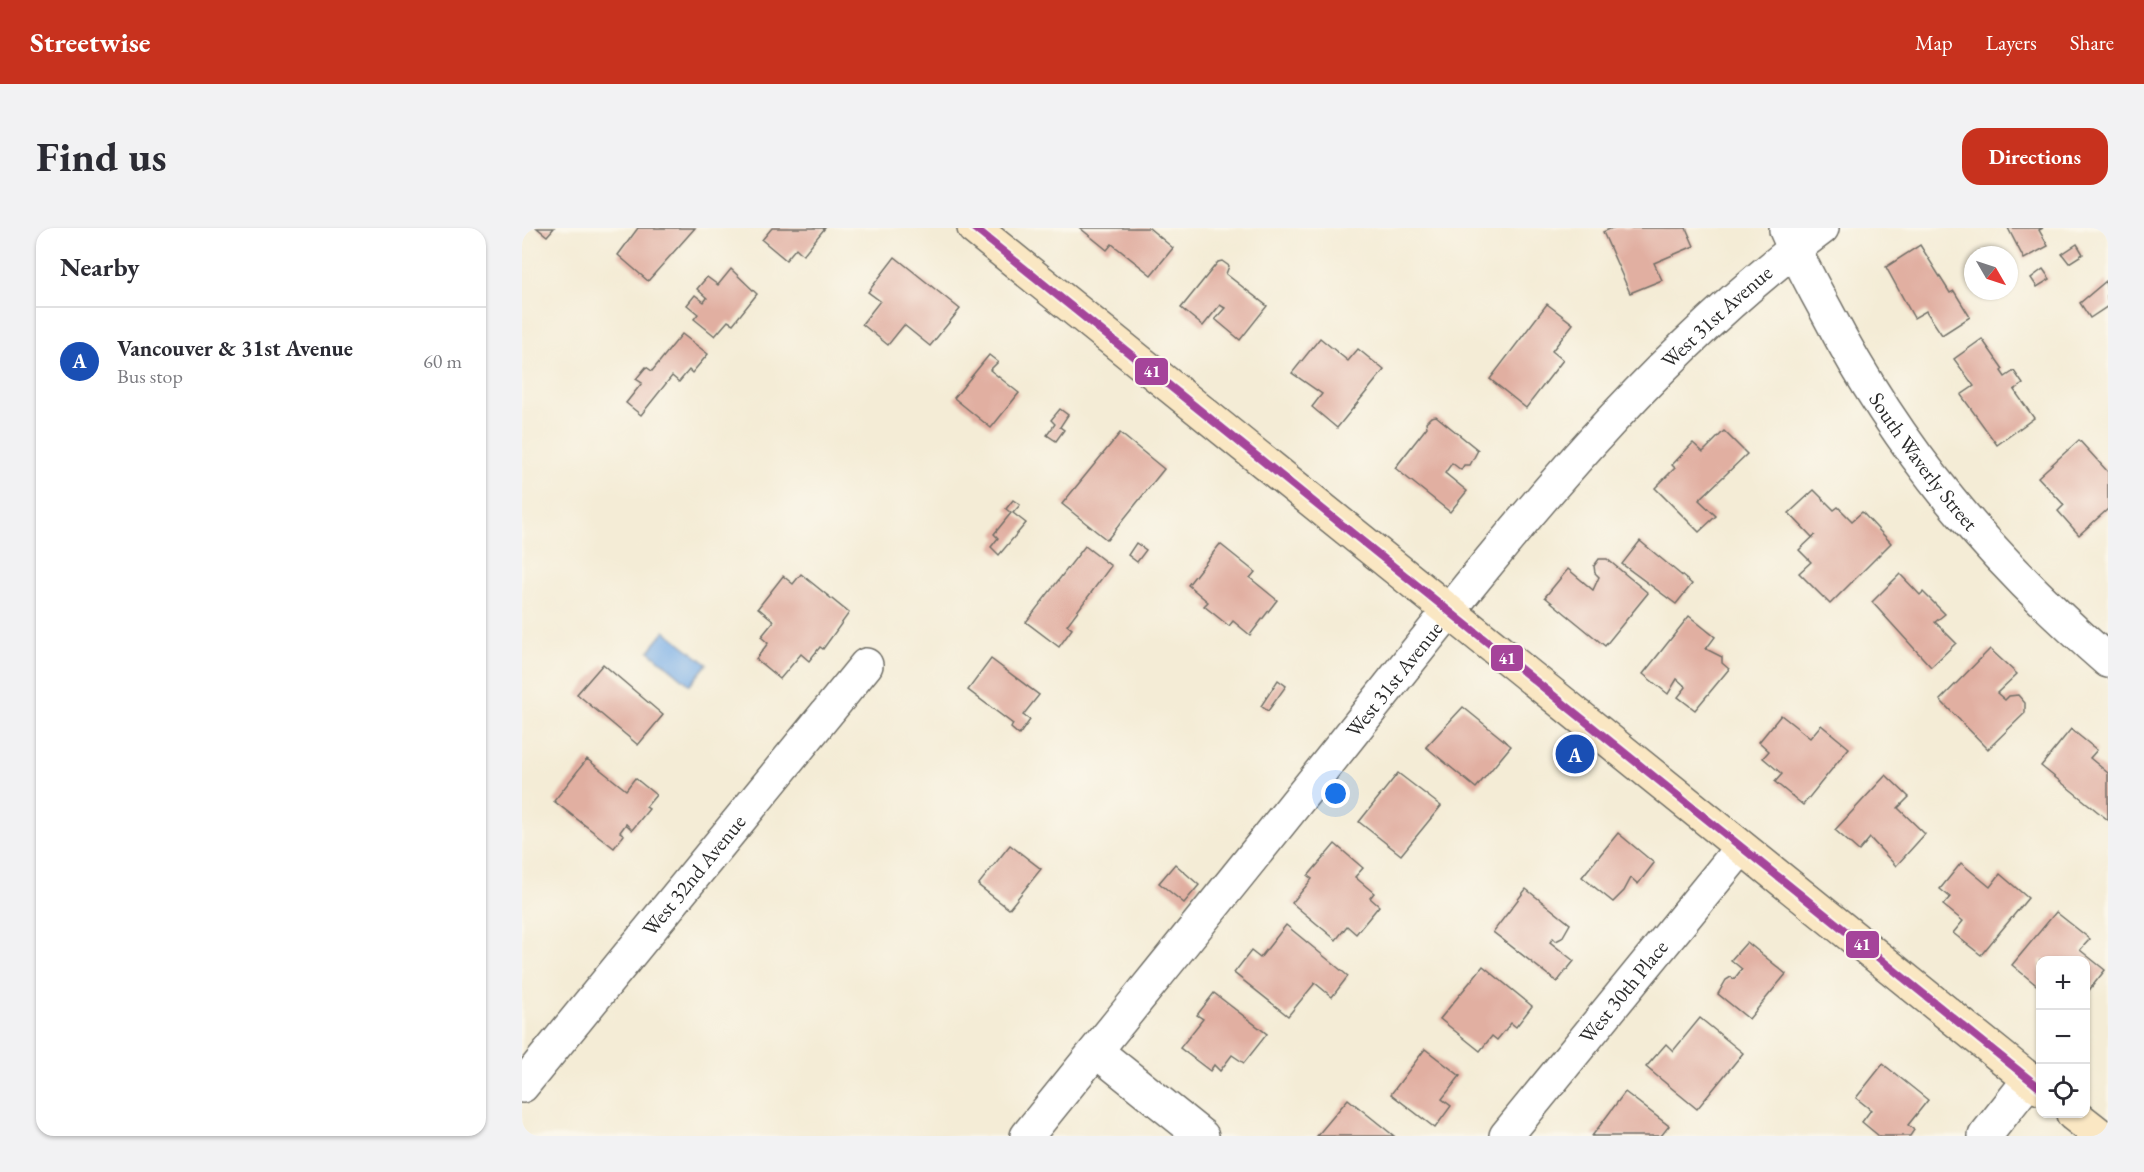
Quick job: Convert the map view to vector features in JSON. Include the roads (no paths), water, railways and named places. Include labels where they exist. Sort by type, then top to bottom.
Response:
[{"type":"street","points":[[974,228],[2035,1083],[1985,1136]]},
{"type":"street","name":"West 31st Avenue","points":[[1027,1136],[1448,612],[1549,490],[1655,374],[1724,308],[1790,239],[1822,228]]},
{"type":"street","name":"South Waverly Street","points":[[1790,239],[1850,356],[1886,415],[1922,465],[1968,524],[2020,581],[2108,662]]},
{"type":"street","name":"West 32nd Avenue","points":[[522,1086],[866,665]]},
{"type":"street","name":"West 30th Place","points":[[1506,1136],[1741,848]]},
{"type":"street","points":[[1096,1051],[1202,1136]]},
{"type":"street","points":[[2079,1118],[2100,1136]]},
{"type":"water","points":[[665,631],[707,664],[690,685],[649,651]]},
{"type":"place","name":"Vancouver & 31st Avenue","points":[[1575,754]]}]
